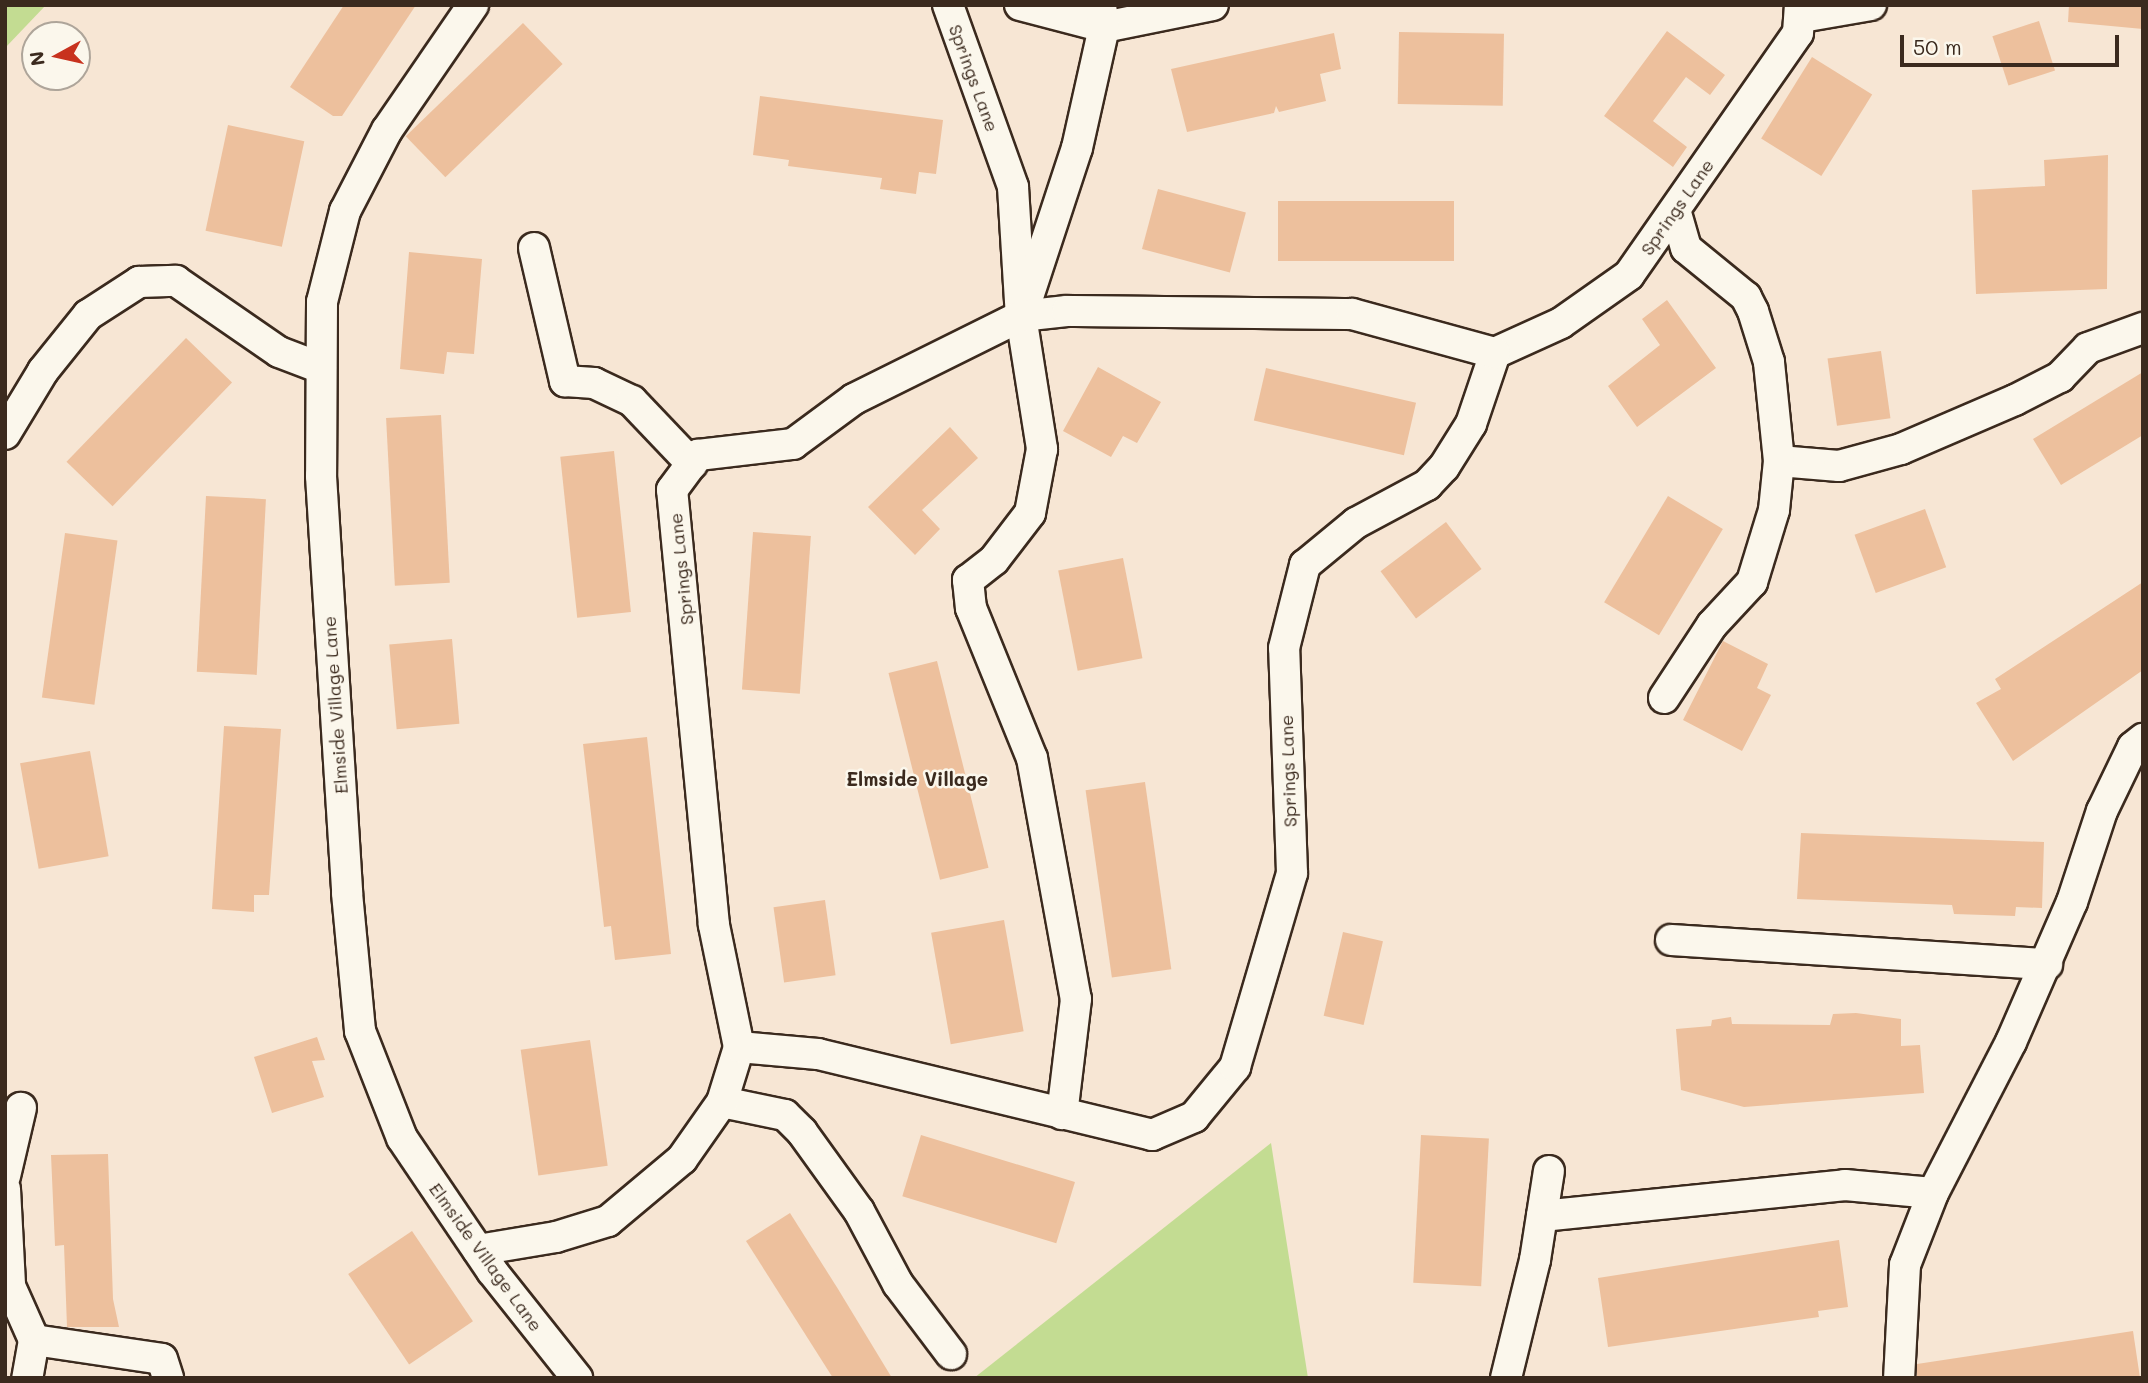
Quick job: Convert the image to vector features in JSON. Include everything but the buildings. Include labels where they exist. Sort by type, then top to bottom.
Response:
[{"type":"street","name":"Elmside Village Lane","points":[[472,5],[387,130],[345,211],[322,302],[321,476],[360,1031],[402,1138],[478,1250],[577,1378]]},
{"type":"street","name":"Springs Lane","points":[[948,5],[1013,187],[1021,316],[1042,449],[1030,513],[995,560],[968,580],[971,608],[1032,758],[1076,999],[1062,1114]]},
{"type":"street","points":[[1020,5],[1103,16],[1213,5]]},
{"type":"street","points":[[1801,11],[1871,5]]},
{"type":"street","name":"Springs Lane","points":[[739,1046],[818,1054],[1152,1135],[1194,1116],[1235,1067],[1292,873],[1284,648],[1305,565],[1356,523],[1427,485],[1444,467],[1471,424],[1495,353],[1604,297],[1629,275],[1676,212],[1798,33],[1801,11]]},
{"type":"street","name":"Springs Lane","points":[[1021,316],[1077,148],[1103,16]]},
{"type":"street","points":[[1664,698],[1712,625],[1752,582],[1774,510],[1779,461],[1769,362],[1753,311],[1746,297],[1686,248],[1676,212]]},
{"type":"street","points":[[534,248],[565,381],[594,383],[632,401],[692,464],[698,455],[793,444],[855,399],[1021,316],[1067,311],[1352,314],[1495,353]]},
{"type":"street","points":[[5,434],[43,371],[88,315],[139,282],[176,281],[279,352],[321,368]]},
{"type":"street","points":[[1779,461],[1839,466],[1901,449],[2015,400],[2060,377],[2088,348],[2143,328]]},
{"type":"street","name":"Springs Lane","points":[[478,1250],[556,1237],[608,1221],[682,1159],[722,1102],[739,1046],[714,925],[672,490],[692,464]]},
{"type":"street","points":[[1899,1378],[1905,1265],[1933,1193],[2047,964],[2102,811],[2133,747],[2143,738]]},
{"type":"street","points":[[1671,940],[2047,964]]},
{"type":"street","points":[[722,1102],[785,1115],[802,1132],[859,1212],[898,1284],[951,1354]]},
{"type":"street","points":[[5,1177],[21,1108]]},
{"type":"street","points":[[1506,1378],[1542,1216],[1549,1171]]},
{"type":"street","points":[[1542,1216],[1846,1185],[1933,1193]]},
{"type":"street","points":[[5,1189],[10,1286],[34,1340],[27,1378]]},
{"type":"street","points":[[34,1340],[162,1359],[169,1378]]},
{"type":"green space","points":[[5,5],[46,5],[31,21],[21,21],[21,31],[5,48]]},
{"type":"green space","points":[[1271,1143],[1308,1378],[974,1378]]},
{"type":"district","name":"Elmside Village","points":[[917,779]]}]
